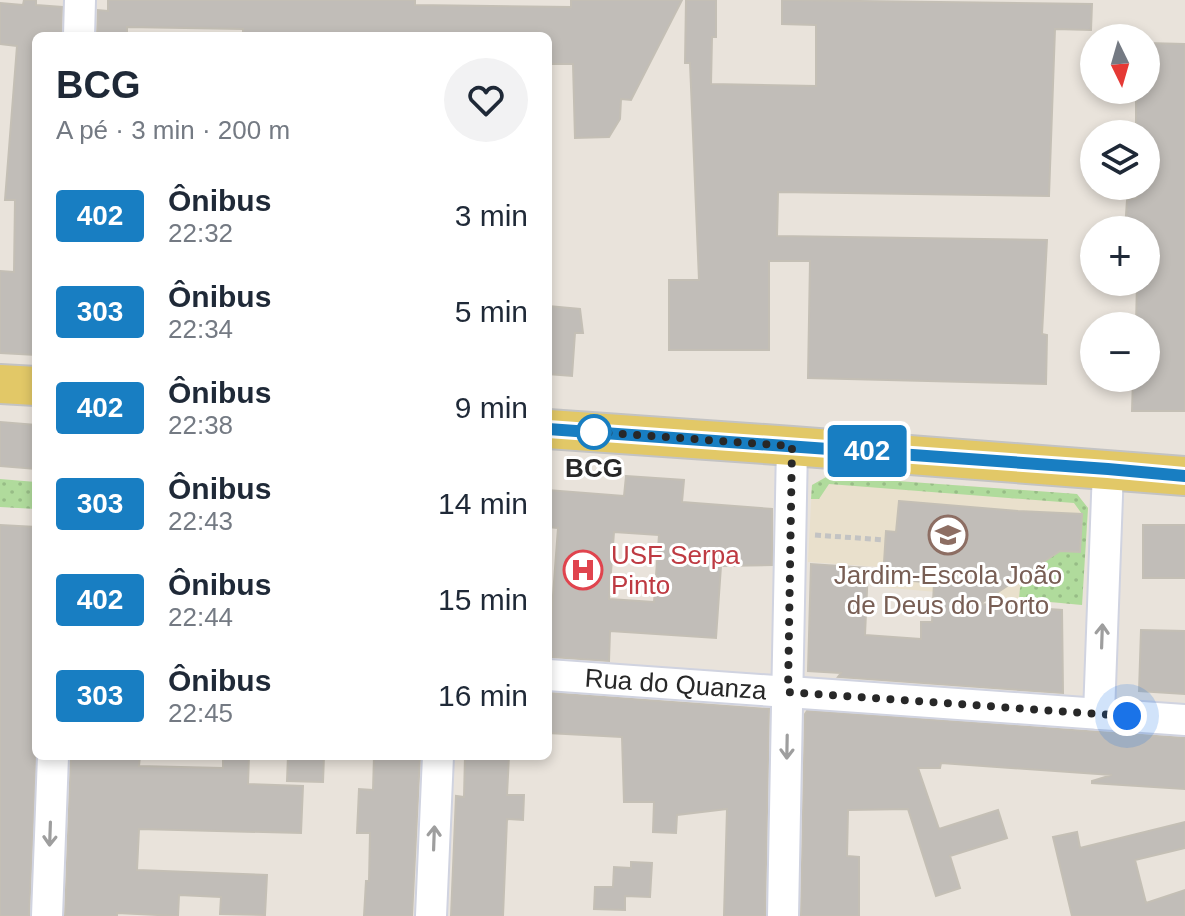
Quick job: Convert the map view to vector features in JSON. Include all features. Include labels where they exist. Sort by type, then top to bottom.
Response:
[{"type":"main road","points":[[0,384],[32,386]]},
{"type":"main road","points":[[552,429],[1185,476]]},
{"type":"street","points":[[79,32],[80,0]]},
{"type":"street","points":[[783,916],[792,446]]},
{"type":"street","points":[[1099,714],[1108,469]]},
{"type":"street","name":"Rua do Quanza","points":[[552,675],[1185,720]]},
{"type":"street","points":[[47,916],[53,760]]},
{"type":"street","points":[[431,916],[438,760]]},
{"type":"path","points":[[790,534],[885,540]]},
{"type":"shaded area","name":"Jardim-Escola João de Deus do Porto","points":[[828,476],[1077,494],[1088,508],[1082,605],[880,587],[880,567],[808,562],[812,485]]},
{"type":"green space","points":[[828,476],[1077,494],[1088,508],[1082,605],[1019,599],[1020,588],[1032,570],[1060,551],[1080,552],[1082,514],[1074,503],[829,484],[819,499],[811,499],[812,485]]},
{"type":"green space","points":[[0,479],[32,482],[32,509],[0,507]]},
{"type":"building","points":[[24,0],[36,0],[36,5],[62,7],[61,32],[32,32],[32,355],[0,353],[0,271],[14,272],[15,200],[5,200],[17,46],[0,44],[0,3],[23,5]]},
{"type":"building","points":[[108,0],[415,0],[415,5],[571,7],[571,0],[682,0],[631,100],[621,99],[620,119],[609,137],[575,138],[573,64],[552,64],[552,32],[243,32],[243,29],[127,27],[127,32],[97,32],[98,10],[108,11]]},
{"type":"building","points":[[686,0],[716,0],[711,84],[816,86],[816,25],[782,24],[782,0],[1092,4],[1091,24],[1080,24],[1080,30],[1055,29],[1049,196],[778,192],[777,236],[1047,240],[1042,334],[1047,335],[1046,384],[808,378],[810,261],[769,261],[769,350],[669,350],[669,280],[699,280],[690,63],[685,63]]},
{"type":"building","points":[[1160,43],[1185,44],[1185,411],[1132,411],[1133,392],[1160,392],[1160,312],[1136,312],[1137,296],[1160,296],[1160,216],[1126,216],[1127,200],[1160,200],[1160,120],[1136,120],[1136,104],[1160,104]]},
{"type":"building","points":[[552,306],[580,309],[583,333],[575,333],[572,376],[552,374]]},
{"type":"building","points":[[0,422],[32,425],[32,469],[0,466]]},
{"type":"building","name":"USF Serpa Pinto","points":[[626,476],[684,480],[682,502],[772,509],[772,565],[721,566],[716,638],[610,631],[609,661],[552,657],[558,528],[552,527],[552,490],[624,496]],"holes":[[[614,532],[659,535],[654,602],[609,599]]]},
{"type":"building","points":[[899,501],[1082,514],[1080,552],[1060,551],[980,604],[1062,610],[1063,693],[838,677],[841,673],[808,671],[811,564],[868,568],[865,635],[921,639],[921,622],[932,622],[934,583],[883,578],[886,531],[896,532]]},
{"type":"building","points":[[0,525],[32,527],[32,760],[36,760],[29,916],[0,916]]},
{"type":"building","points":[[1143,525],[1185,525],[1185,578],[1143,578]]},
{"type":"building","points":[[1141,630],[1185,631],[1185,694],[1139,691]]},
{"type":"building","points":[[552,693],[769,709],[765,916],[724,916],[727,809],[677,815],[676,833],[653,832],[654,802],[624,802],[622,737],[552,733]]},
{"type":"building","points":[[807,711],[1185,738],[1185,789],[1092,783],[1112,775],[941,763],[940,768],[918,768],[939,829],[998,810],[1007,838],[950,856],[960,888],[936,896],[908,809],[848,810],[847,856],[859,857],[859,916],[801,916]]},
{"type":"building","points":[[71,760],[140,760],[139,766],[223,768],[223,760],[249,760],[248,784],[303,786],[301,833],[139,829],[137,870],[267,875],[265,915],[220,914],[221,897],[179,895],[178,916],[117,913],[117,916],[65,916]]},
{"type":"building","points":[[288,760],[324,760],[323,782],[287,781]]},
{"type":"building","points":[[374,760],[420,760],[412,916],[364,916],[366,881],[369,881],[370,833],[357,833],[359,789],[373,790]]},
{"type":"building","points":[[465,760],[509,760],[507,795],[524,795],[523,820],[507,819],[503,916],[451,916],[456,796],[464,797]]},
{"type":"building","points":[[1185,822],[1185,848],[1135,860],[1146,903],[1185,890],[1185,916],[1072,916],[1053,837],[1077,832],[1080,848]]},
{"type":"building","points":[[631,862],[652,863],[650,897],[625,896],[625,910],[594,909],[595,887],[613,887],[614,867],[631,868]]},
{"type":"bus line","name":"402","points":[[552,429],[1185,476]]},
{"type":"place","name":"BCG","points":[[594,432]]},
{"type":"place","name":"Jardim-Escola João de Deus do Porto","points":[[948,535]]},
{"type":"place","name":"USF Serpa Pinto","points":[[583,570]]},
{"type":"route","points":[[594,432],[792,446],[788,692],[1127,716]]}]
